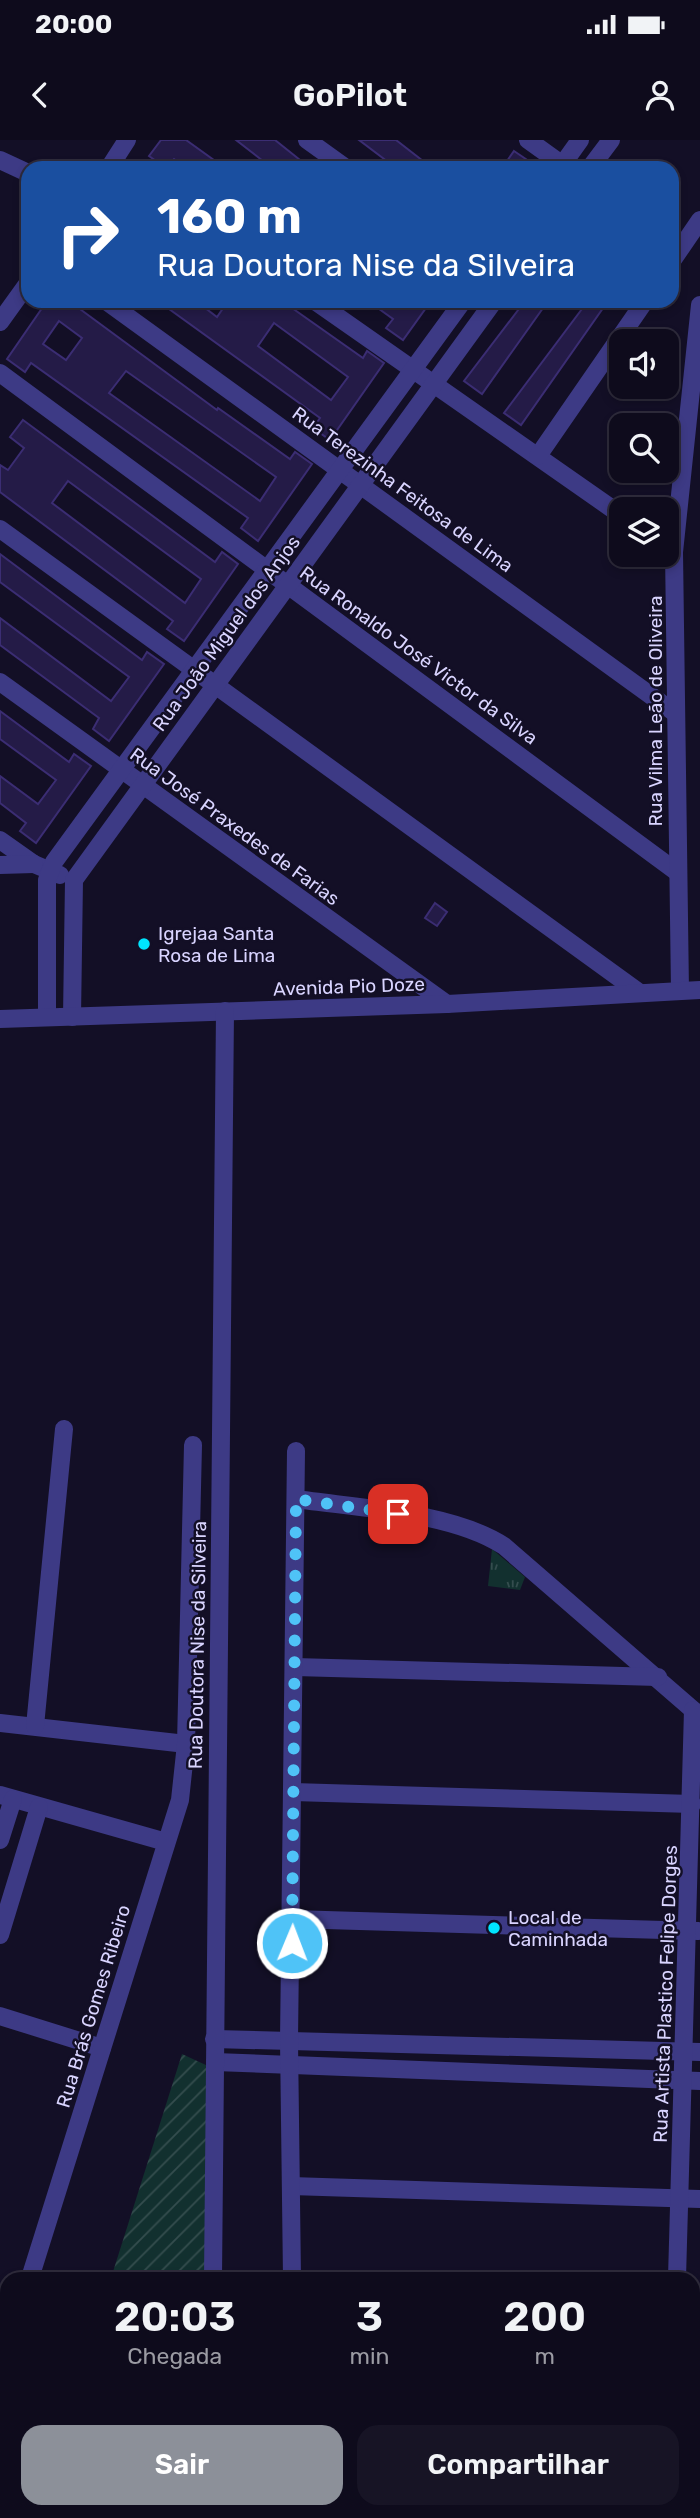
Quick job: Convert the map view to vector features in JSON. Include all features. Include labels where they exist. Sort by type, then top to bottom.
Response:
[{"type":"street","points":[[118,161],[127,140]]},
{"type":"street","points":[[307,140],[336,161]]},
{"type":"street","points":[[528,140],[555,161]]},
{"type":"street","points":[[567,161],[580,140]]},
{"type":"street","points":[[595,161],[611,140]]},
{"type":"street","points":[[0,160],[21,170]]},
{"type":"street","points":[[679,251],[700,220]]},
{"type":"street","points":[[3,313],[21,291]]},
{"type":"street","name":"Rua Vilma Leão de Oliveira","points":[[677,497],[700,306]]},
{"type":"street","name":"Rua Terezinha Feitosa de Lima","points":[[116,308],[675,713]]},
{"type":"street","points":[[325,308],[609,506]]},
{"type":"street","name":"Rua João Miguel dos Anjos","points":[[41,867],[120,769],[195,669],[458,308]]},
{"type":"street","name":"Rua João Miguel dos Anjos","points":[[74,880],[359,483],[489,308]]},
{"type":"street","points":[[538,456],[640,308]]},
{"type":"street","name":"Rua Ronaldo José Victor da Silva","points":[[0,373],[677,872]]},
{"type":"street","points":[[0,529],[640,993]]},
{"type":"street","name":"Rua Vilma Leão de Oliveira","points":[[671,567],[680,991]]},
{"type":"street","name":"Rua José Praxedes de Farias","points":[[0,682],[447,1004]]},
{"type":"street","points":[[0,840],[41,867],[74,880],[72,1017]]},
{"type":"street","points":[[0,865],[41,867]]},
{"type":"street","points":[[41,867],[47,1017]]},
{"type":"street","name":"Avenida Pio Doze","points":[[0,1019],[447,1004],[700,990]]},
{"type":"street","name":"Rua Doutora Nise da Silveira","points":[[213,2272],[225,1011]]},
{"type":"street","points":[[35,1726],[64,1429]]},
{"type":"street","name":"Rua Brás Gomes Ribeiro","points":[[32,2272],[180,1800],[186,1744],[193,1445]]},
{"type":"street","points":[[292,2272],[289,2041],[296,1451]]},
{"type":"street","points":[[296,1499],[449,1522],[486,1534],[697,1713]]},
{"type":"street","points":[[295,1667],[658,1678]]},
{"type":"street","name":"Rua Artista Plastico Felipe Dorges","points":[[677,2272],[679,2198],[692,2081],[692,1804],[697,1713]]},
{"type":"street","points":[[0,1723],[186,1744]]},
{"type":"street","points":[[293,1792],[692,1804]]},
{"type":"street","points":[[0,1840],[6,1797],[166,1842]]},
{"type":"street","points":[[0,1935],[39,1807]]},
{"type":"street","points":[[292,1919],[694,1931]]},
{"type":"street","points":[[0,2016],[102,2048]]},
{"type":"street","points":[[214,2039],[692,2052]]},
{"type":"street","points":[[215,2062],[692,2081]]},
{"type":"street","points":[[291,2186],[700,2199]]},
{"type":"green space","points":[[492,1549],[525,1577],[520,1590],[488,1586]]},
{"type":"green space","points":[[182,2054],[208,2066],[207,2272],[113,2272]]},
{"type":"building","points":[[161,140],[186,140],[215,161],[156,161],[149,156]]},
{"type":"building","points":[[236,140],[275,140],[301,161],[263,161]]},
{"type":"building","points":[[359,140],[396,140],[423,161],[387,161]]},
{"type":"building","points":[[514,151],[529,161],[507,161]]},
{"type":"building","points":[[42,308],[79,308],[217,410],[218,408],[290,459],[295,452],[312,464],[258,541],[241,528],[248,518],[31,363],[25,372],[7,359]],"holes":[[[59,321],[82,338],[66,360],[43,344]],[[126,371],[276,477],[260,501],[109,393]]]},
{"type":"building","points":[[168,308],[205,308],[217,317],[223,308],[292,308],[363,358],[367,351],[384,363],[330,440],[313,428],[320,418]],"holes":[[[274,323],[348,377],[331,400],[258,346]]]},
{"type":"building","points":[[378,308],[426,308],[403,340],[386,328],[393,319]]},
{"type":"building","points":[[520,308],[543,308],[482,394],[464,381]]},
{"type":"building","points":[[583,308],[603,308],[521,425],[504,413]]},
{"type":"building","points":[[23,420],[215,562],[222,552],[238,564],[184,641],[167,629],[173,621],[0,492],[0,465],[8,470],[24,448],[10,437]],"holes":[[[68,481],[201,579],[185,603],[52,503]]]},
{"type":"building","points":[[0,554],[142,660],[147,652],[164,664],[109,741],[93,729],[99,718],[0,645],[0,618],[111,701],[129,677],[0,582]]},
{"type":"building","points":[[0,711],[69,762],[74,754],[91,766],[36,843],[20,831],[26,823],[0,803],[0,776],[38,804],[56,780],[0,739]]},
{"type":"building","points":[[435,903],[447,912],[437,926],[425,918]]},
{"type":"place","name":"Igrejaa Santa Rosa de Lima","points":[[144,944]]},
{"type":"place","name":"Local de Caminhada","points":[[494,1928]]},
{"type":"route","points":[[292,1943],[296,1499],[398,1514]]}]
